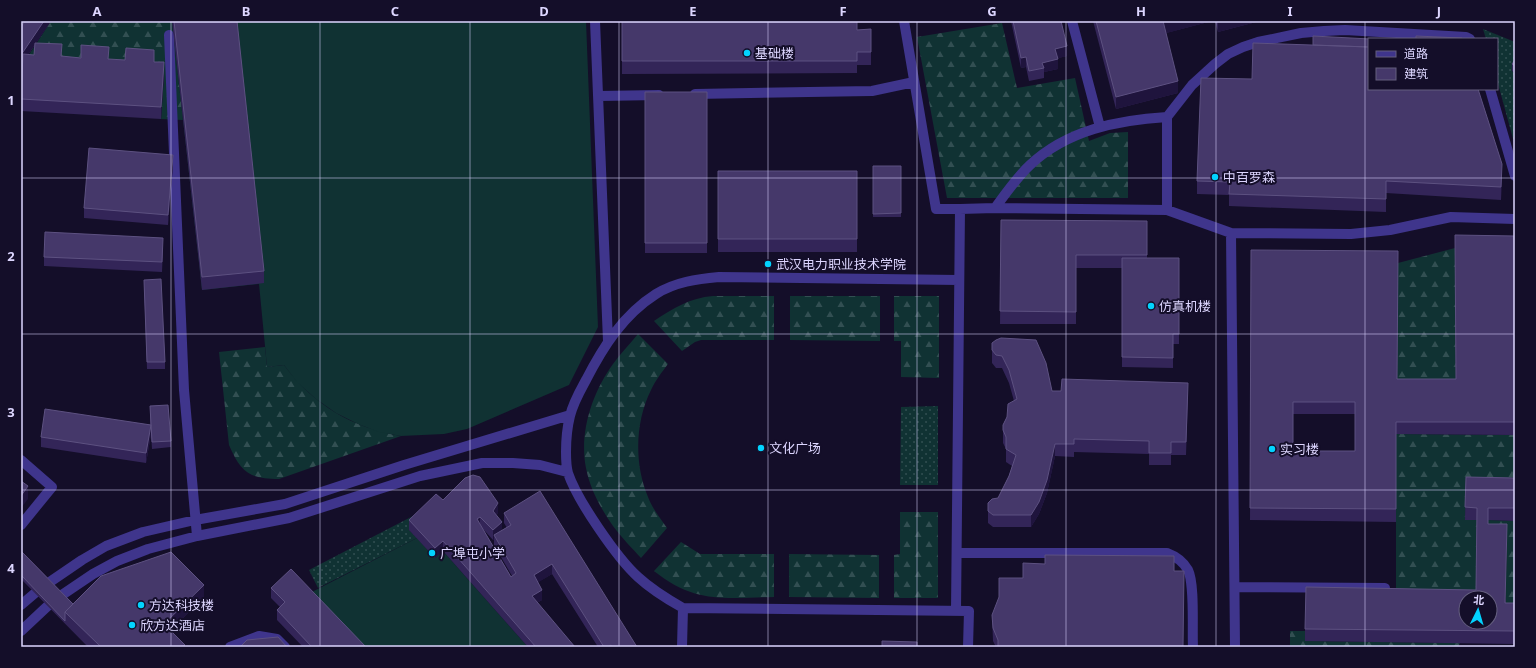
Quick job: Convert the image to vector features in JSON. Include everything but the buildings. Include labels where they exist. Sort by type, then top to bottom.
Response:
[{"type":"street","points":[[595,21],[608,341]]},
{"type":"street","points":[[904,21],[936,209],[995,208],[1167,210],[1231,233],[1350,234],[1390,230],[1451,217],[1515,219]]},
{"type":"street","points":[[1072,21],[1100,127]]},
{"type":"street","points":[[1167,210],[1167,117],[1192,85],[1228,54],[1243,47],[1280,37],[1345,26],[1468,38]]},
{"type":"street","points":[[169,35],[184,390],[197,536]]},
{"type":"street","points":[[686,94],[872,91],[914,82]]},
{"type":"street","points":[[1490,90],[1515,176]]},
{"type":"street","points":[[599,96],[670,94]]},
{"type":"street","points":[[995,208],[1017,179],[1037,158],[1059,144],[1100,127],[1129,121],[1167,117]]},
{"type":"street","points":[[956,611],[960,209]]},
{"type":"street","points":[[1231,233],[1235,647]]},
{"type":"street","points":[[959,280],[740,278],[699,279],[672,286],[655,294],[624,321],[608,341],[577,397],[570,415],[567,430],[566,458],[567,472],[576,490],[596,524],[615,550],[637,576],[657,593],[683,608],[969,611],[968,647]]},
{"type":"street","points":[[21,605],[41,588],[106,546],[143,532],[195,520],[285,504],[404,465],[570,415]]},
{"type":"street","points":[[21,460],[52,487],[21,525]]},
{"type":"street","points":[[21,631],[52,601],[93,574],[117,560],[148,549],[197,536],[289,518],[420,476],[482,463],[540,465],[567,472]]},
{"type":"street","points":[[957,553],[1167,553],[1183,564],[1190,575],[1192,587],[1193,647]]},
{"type":"street","points":[[1235,587],[1385,588]]},
{"type":"street","points":[[682,647],[683,608]]},
{"type":"street","points":[[230,647],[259,636],[277,638],[285,647]]},
{"type":"green space","points":[[51,21],[172,21],[183,120],[161,119],[164,75],[21,67]]},
{"type":"green space","points":[[172,21],[586,21],[598,327],[569,385],[467,429],[444,434],[401,436],[379,432],[336,413],[316,399],[297,382],[284,365],[267,367],[259,284],[202,290]]},
{"type":"green space","points":[[1002,23],[1017,88],[1075,78],[1089,141],[1110,133],[1128,132],[1128,198],[947,198],[917,37]]},
{"type":"green space","points":[[1483,29],[1515,42],[1515,67],[1512,71],[1515,73],[1515,146],[1498,84],[1498,38],[1486,38]]},
{"type":"green space","points":[[1455,248],[1456,391],[1397,391],[1398,263]]},
{"type":"green space","points":[[713,296],[774,296],[774,340],[701,340],[695,342],[682,351],[654,321],[689,301]]},
{"type":"green space","points":[[790,296],[880,296],[880,341],[790,340]]},
{"type":"green space","points":[[894,296],[939,296],[939,378],[901,377],[901,341],[894,341]]},
{"type":"green space","points":[[638,334],[668,364],[654,383],[646,402],[639,429],[638,443],[640,471],[643,484],[656,513],[667,528],[641,558],[616,530],[600,506],[590,484],[584,455],[586,427],[593,400],[613,364]]},
{"type":"green space","points":[[265,347],[267,367],[284,365],[308,392],[321,403],[350,420],[366,427],[401,436],[279,479],[254,476],[242,468],[229,445],[219,352]]},
{"type":"green space","points":[[938,406],[938,485],[900,485],[901,407]]},
{"type":"green space","points":[[1396,434],[1515,435],[1515,490],[1477,520],[1476,590],[1458,590],[1458,599],[1396,601]]},
{"type":"green space","points":[[436,504],[409,530],[417,538],[318,588],[309,570]]},
{"type":"green space","points":[[900,512],[938,512],[938,598],[894,598],[894,555],[900,554]]},
{"type":"green space","points":[[1488,520],[1515,521],[1515,616],[1505,616],[1507,537],[1488,536]]},
{"type":"green space","points":[[417,538],[435,558],[443,551],[528,647],[356,647],[306,595]]},
{"type":"green space","points":[[681,542],[700,554],[774,554],[774,597],[711,597],[683,589],[669,582],[654,571]]},
{"type":"green space","points":[[789,554],[879,555],[879,598],[789,597]]},
{"type":"green space","points":[[1290,631],[1305,631],[1305,641],[1460,643],[1458,647],[1290,647]]},
{"type":"place","name":"基础楼","points":[[747,53]]},
{"type":"place","name":"中百罗森","points":[[1215,177]]},
{"type":"place","name":"武汉电力职业技术学院","points":[[768,264]]},
{"type":"place","name":"仿真机楼","points":[[1151,306]]},
{"type":"place","name":"文化广场","points":[[761,448]]},
{"type":"place","name":"实习楼","points":[[1272,449]]},
{"type":"place","name":"广埠屯小学","points":[[432,553]]},
{"type":"place","name":"方达科技楼","points":[[141,605]]},
{"type":"place","name":"欣方达酒店","points":[[132,625]]}]
